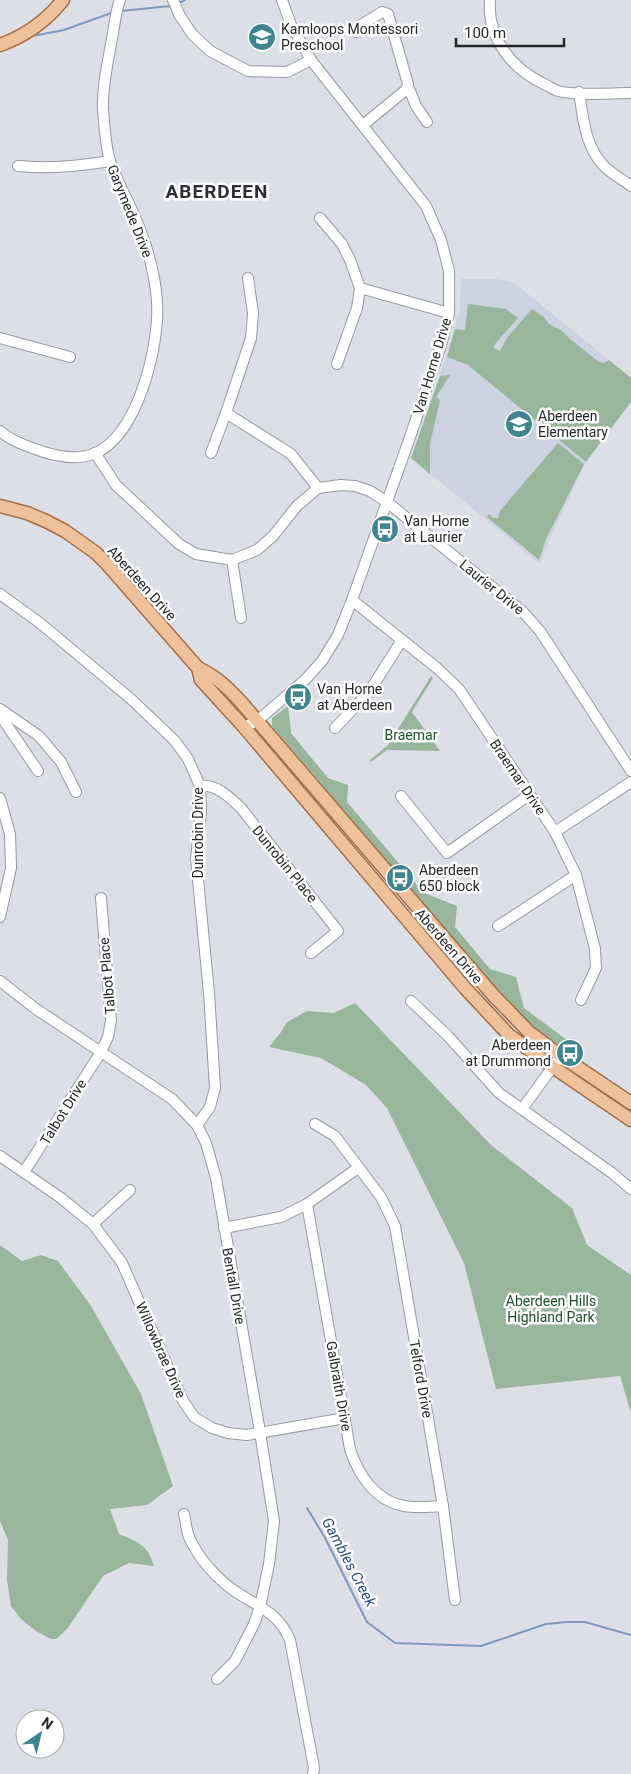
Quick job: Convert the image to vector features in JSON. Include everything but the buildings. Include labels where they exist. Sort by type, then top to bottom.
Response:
[{"type":"main road","points":[[0,45],[30,30],[64,0]]},
{"type":"main road","name":"Aberdeen Drive","points":[[0,506],[28,513],[65,531],[107,564],[198,668],[227,686],[494,996],[529,1032],[631,1103]]},
{"type":"main road","name":"Aberdeen Drive","points":[[198,668],[201,680],[244,727],[465,988],[509,1035],[631,1120]]},
{"type":"street","name":"Garymede Drive","points":[[0,432],[29,448],[58,456],[80,457],[95,453],[119,436],[133,414],[146,378],[156,338],[157,301],[151,262],[135,217],[110,161],[103,107],[107,67],[120,0]]},
{"type":"street","points":[[173,0],[180,16],[192,34],[210,51],[248,70],[287,72],[311,60]]},
{"type":"street","name":"Van Horne Drive","points":[[244,727],[257,721],[305,680],[322,661],[338,635],[387,502],[436,360],[449,313],[448,271],[441,240],[426,206],[311,60],[291,25],[282,0]]},
{"type":"street","points":[[490,0],[490,12],[498,42],[514,64],[534,79],[558,91],[631,93]]},
{"type":"street","points":[[356,32],[361,25],[382,12],[388,14],[408,84],[407,89],[363,125]]},
{"type":"street","points":[[407,89],[410,91],[416,106],[427,122]]},
{"type":"street","points":[[579,92],[584,125],[591,147],[603,166],[631,186]]},
{"type":"street","points":[[18,166],[64,167],[110,161]]},
{"type":"street","points":[[320,218],[342,244],[360,288],[357,308],[337,364]]},
{"type":"street","points":[[210,453],[251,338],[253,313],[248,278]]},
{"type":"street","points":[[360,288],[449,313]]},
{"type":"street","points":[[0,338],[70,357]]},
{"type":"street","points":[[95,453],[116,485],[179,544],[196,554],[232,560],[258,549],[273,536],[297,506],[318,488],[291,454],[226,412]]},
{"type":"street","name":"Laurier Drive","points":[[318,488],[341,485],[355,486],[370,491],[387,502],[523,612],[540,631],[631,771]]},
{"type":"street","points":[[232,560],[241,618]]},
{"type":"street","name":"Dunrobin Drive","points":[[0,594],[40,624],[131,700],[175,741],[188,759],[200,786],[201,812],[196,859],[209,993],[215,1088],[210,1107],[197,1124]]},
{"type":"street","name":"Braemar Drive","points":[[352,600],[438,668],[459,688],[555,832],[576,875],[595,949],[596,968],[581,1000]]},
{"type":"street","points":[[334,728],[368,692],[402,640]]},
{"type":"street","points":[[0,709],[39,736],[60,762],[76,792]]},
{"type":"street","points":[[0,715],[38,772]]},
{"type":"street","points":[[555,832],[631,782]]},
{"type":"street","name":"Dunrobin Place","points":[[200,786],[210,785],[227,796],[240,808],[338,930],[311,953]]},
{"type":"street","points":[[401,796],[447,853],[529,795]]},
{"type":"street","points":[[0,798],[10,834],[10,868],[0,917]]},
{"type":"street","points":[[498,926],[576,875]]},
{"type":"street","name":"Talbot Place","points":[[101,898],[111,1020],[108,1037],[101,1052]]},
{"type":"street","name":"Bentall Drive","points":[[0,981],[36,1009],[172,1099],[197,1124],[206,1143],[216,1178],[274,1521],[269,1564],[260,1607],[254,1624],[235,1661],[217,1678]]},
{"type":"street","points":[[411,1001],[448,1036],[498,1093],[612,1172],[631,1189]]},
{"type":"street","name":"Talbot Drive","points":[[24,1172],[101,1052]]},
{"type":"street","points":[[522,1109],[561,1056]]},
{"type":"street","name":"Telford Drive","points":[[315,1124],[335,1136],[381,1197],[395,1226],[443,1506],[455,1600]]},
{"type":"street","name":"Willowbrae Drive","points":[[0,1156],[61,1198],[93,1224],[122,1262],[182,1399],[194,1417],[212,1428],[228,1433],[247,1435],[345,1418]]},
{"type":"street","points":[[224,1228],[280,1217],[307,1204],[358,1168]]},
{"type":"street","points":[[93,1224],[130,1190]]},
{"type":"street","name":"Galbraith Drive","points":[[307,1204],[350,1449],[354,1462],[372,1489],[386,1499],[402,1506],[443,1506]]},
{"type":"street","points":[[184,1514],[188,1536],[213,1573],[285,1627],[290,1640],[314,1768],[313,1774]]},
{"type":"shaded area","name":"Aberdeen Elementary","points":[[461,279],[497,279],[511,282],[518,286],[631,378],[631,402],[586,462],[549,540],[540,564],[411,458],[460,310]]},
{"type":"green space","points":[[468,304],[506,309],[518,318],[494,345],[494,348],[500,351],[507,338],[532,309],[544,317],[549,324],[561,330],[599,362],[604,363],[609,360],[631,378],[631,402],[586,462],[468,365],[447,357],[455,329],[465,330]]},
{"type":"green space","points":[[450,375],[436,397],[440,400],[430,444],[430,474],[411,458],[440,376]]},
{"type":"green space","points":[[558,443],[584,464],[546,539],[539,560],[487,517],[489,514],[493,518],[498,518],[500,511]]},
{"type":"green space","name":"Braemar","points":[[431,676],[433,678],[412,712],[440,751],[387,750],[371,762],[370,760],[388,745]]},
{"type":"green space","points":[[288,706],[291,733],[328,778],[348,785],[347,802],[424,893],[457,906],[455,927],[490,969],[516,977],[524,1008],[579,1049],[574,1055],[539,1031],[509,1004],[272,726],[272,718]]},
{"type":"green space","name":"Aberdeen Hills Highland Park","points":[[355,1003],[491,1145],[572,1208],[587,1245],[631,1275],[631,1413],[620,1376],[496,1389],[464,1263],[387,1108],[366,1085],[321,1058],[269,1047],[287,1022],[307,1011],[334,1013]]},
{"type":"green space","points":[[0,1245],[22,1261],[41,1255],[58,1261],[91,1306],[141,1394],[173,1486],[147,1505],[110,1509],[119,1534],[141,1545],[149,1553],[154,1566],[129,1563],[103,1576],[67,1629],[56,1639],[51,1639],[36,1631],[22,1620],[11,1606],[7,1580],[8,1540],[0,1521]]},
{"type":"waterway","points":[[177,4],[185,0]]},
{"type":"waterway","points":[[121,11],[171,6]]},
{"type":"waterway","points":[[32,36],[64,30],[114,12]]},
{"type":"waterway","name":"Gambles Creek","points":[[307,1508],[324,1536],[367,1622],[395,1643],[481,1646],[546,1624],[567,1622],[585,1622],[631,1635]]},
{"type":"place","name":"Kamloops Montessori Preschool","points":[[262,37]]},
{"type":"place","name":"Aberdeen Elementary","points":[[519,424]]},
{"type":"place","name":"Van Horne at Laurier","points":[[385,529]]},
{"type":"place","name":"Van Horne at Aberdeen","points":[[298,697]]},
{"type":"place","name":"Aberdeen 650 block","points":[[400,878]]},
{"type":"place","name":"Aberdeen at Drummond","points":[[570,1053]]},
{"type":"district","name":"ABERDEEN","points":[[217,191]]}]
